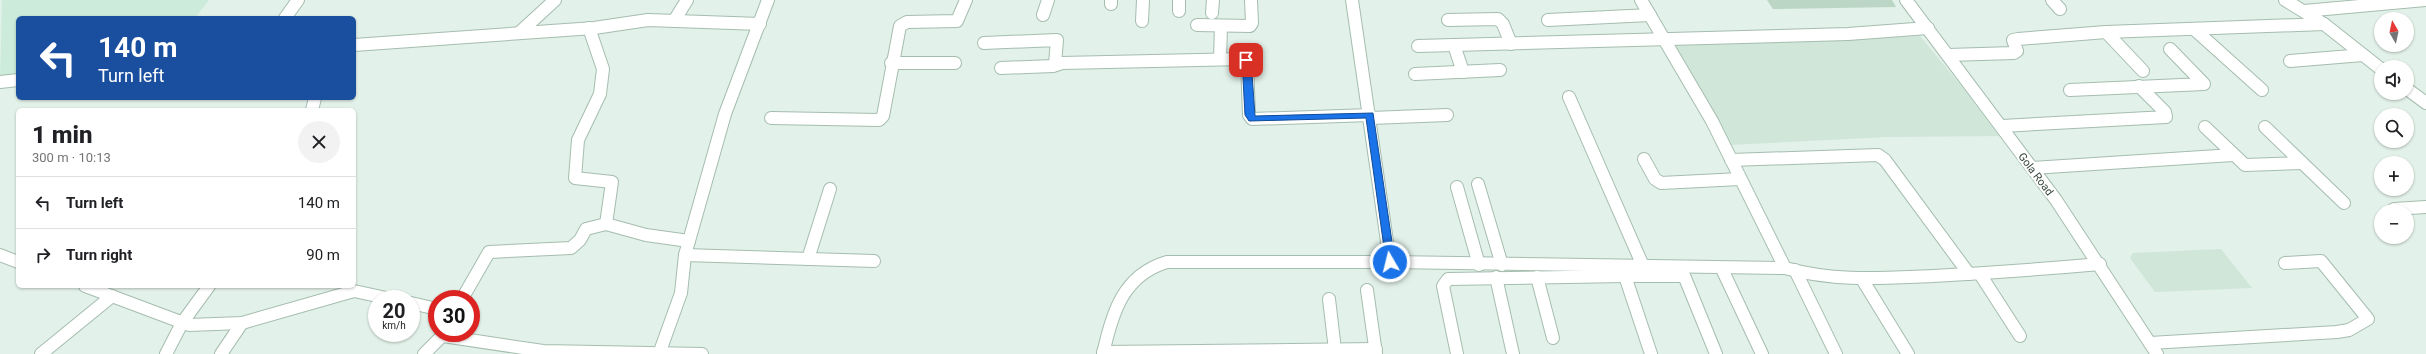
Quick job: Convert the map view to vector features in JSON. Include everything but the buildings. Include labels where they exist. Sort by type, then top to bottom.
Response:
[{"type":"street","points":[[286,16],[298,0]]},
{"type":"street","points":[[519,33],[555,0]]},
{"type":"street","points":[[674,21],[687,0]]},
{"type":"street","points":[[660,353],[681,293],[685,256],[725,114],[768,0]]},
{"type":"street","points":[[771,118],[879,120],[883,116],[891,63],[900,26],[907,22],[957,21],[966,0]]},
{"type":"street","points":[[1043,15],[1048,0]]},
{"type":"street","points":[[1142,0],[1142,21]]},
{"type":"street","points":[[1179,0],[1179,11]]},
{"type":"street","points":[[1212,13],[1213,0]]},
{"type":"street","points":[[1198,26],[1251,25],[1251,0]]},
{"type":"street","points":[[1352,0],[1390,262]]},
{"type":"street","points":[[1641,0],[1712,121],[1740,179],[1836,354]]},
{"type":"street","name":"Gola Road","points":[[1906,0],[2002,126],[2100,264],[2153,349]]},
{"type":"street","points":[[2052,0],[2060,9]]},
{"type":"street","points":[[2285,0],[2324,24],[2374,64]]},
{"type":"street","points":[[2304,11],[2424,2]]},
{"type":"street","points":[[1548,20],[1650,15]]},
{"type":"street","points":[[1448,20],[1498,19],[1503,24],[1511,44]]},
{"type":"street","points":[[356,45],[589,28],[648,20],[760,24]]},
{"type":"street","points":[[1948,55],[2014,53],[2017,51],[2013,42],[2016,39],[2106,32],[2324,24]]},
{"type":"street","points":[[1220,60],[1221,26]]},
{"type":"street","points":[[589,28],[604,70],[600,94],[578,140],[575,178],[612,182],[606,224]]},
{"type":"street","points":[[1418,46],[1854,34],[1928,28]]},
{"type":"street","points":[[2194,29],[2262,90]]},
{"type":"street","points":[[2106,32],[2143,71]]},
{"type":"street","points":[[984,43],[1057,40],[1055,64]]},
{"type":"street","points":[[1454,45],[1463,72]]},
{"type":"street","points":[[2070,90],[2204,84],[2170,49]]},
{"type":"street","points":[[2290,61],[2363,55]]},
{"type":"street","points":[[1001,68],[1053,66],[1055,64],[1220,60],[1247,61],[1249,115],[1252,119],[1447,115]]},
{"type":"street","points":[[891,63],[954,63]]},
{"type":"street","points":[[1415,74],[1500,70]]},
{"type":"street","points":[[0,82],[16,80]]},
{"type":"street","points":[[2002,126],[2166,117],[2165,112],[2139,86]]},
{"type":"street","points":[[2414,94],[2426,103]]},
{"type":"street","points":[[1569,97],[1643,266]]},
{"type":"street","points":[[2205,127],[2243,164],[2249,166],[2302,163]]},
{"type":"street","points":[[2265,127],[2344,203]]},
{"type":"street","points":[[1731,160],[1878,155],[1885,160],[1974,274],[2020,336]]},
{"type":"street","points":[[2032,168],[2234,155]]},
{"type":"street","points":[[1644,159],[1654,179],[1662,183],[1740,179]]},
{"type":"street","points":[[1478,184],[1502,265]]},
{"type":"street","points":[[1456,187],[1479,265]]},
{"type":"street","points":[[808,259],[830,189]]},
{"type":"street","points":[[2414,208],[2426,207]]},
{"type":"street","points":[[467,290],[489,252],[571,248],[580,240],[586,229],[606,224],[646,235],[689,241]]},
{"type":"street","points":[[0,255],[16,261]]},
{"type":"street","points":[[685,256],[874,260]]},
{"type":"street","points":[[2153,349],[2337,332],[2349,330],[2368,320],[2366,314],[2322,261],[2285,263]]},
{"type":"street","points":[[1367,290],[1376,352],[1335,350],[1103,353],[1115,310],[1124,292],[1148,269],[1161,263],[1390,262],[1479,265],[1643,266],[1682,272]]},
{"type":"street","points":[[1457,354],[1444,283],[1448,279],[1625,276],[1722,269],[1790,269],[1815,276],[1862,279],[1974,274],[2100,264]]},
{"type":"street","points":[[1722,269],[1762,354]]},
{"type":"street","points":[[1682,272],[1716,354]]},
{"type":"street","points":[[1625,276],[1651,354]]},
{"type":"street","points":[[1496,277],[1513,354]]},
{"type":"street","points":[[1537,277],[1552,338]]},
{"type":"street","points":[[1862,279],[1908,354]]},
{"type":"street","points":[[90,288],[189,325],[242,323],[354,291],[368,294]]},
{"type":"street","points":[[166,354],[182,323],[208,288]]},
{"type":"street","points":[[41,354],[112,296]]},
{"type":"street","points":[[1329,299],[1335,350]]},
{"type":"street","points":[[221,354],[242,323]]},
{"type":"street","points":[[480,341],[543,351],[702,354]]},
{"type":"street","points":[[424,354],[437,342]]},
{"type":"shaded area","points":[[2,0],[209,0],[197,16],[16,16],[16,78],[0,81]]},
{"type":"shaded area","points":[[1920,36],[1963,88],[1999,136],[1887,137],[1729,145],[1673,42]]},
{"type":"shaded area","points":[[2221,249],[2252,288],[2155,292],[2130,258],[2133,253]]},
{"type":"route","points":[[1246,60],[1249,115],[1252,119],[1370,115],[1390,262]]}]
